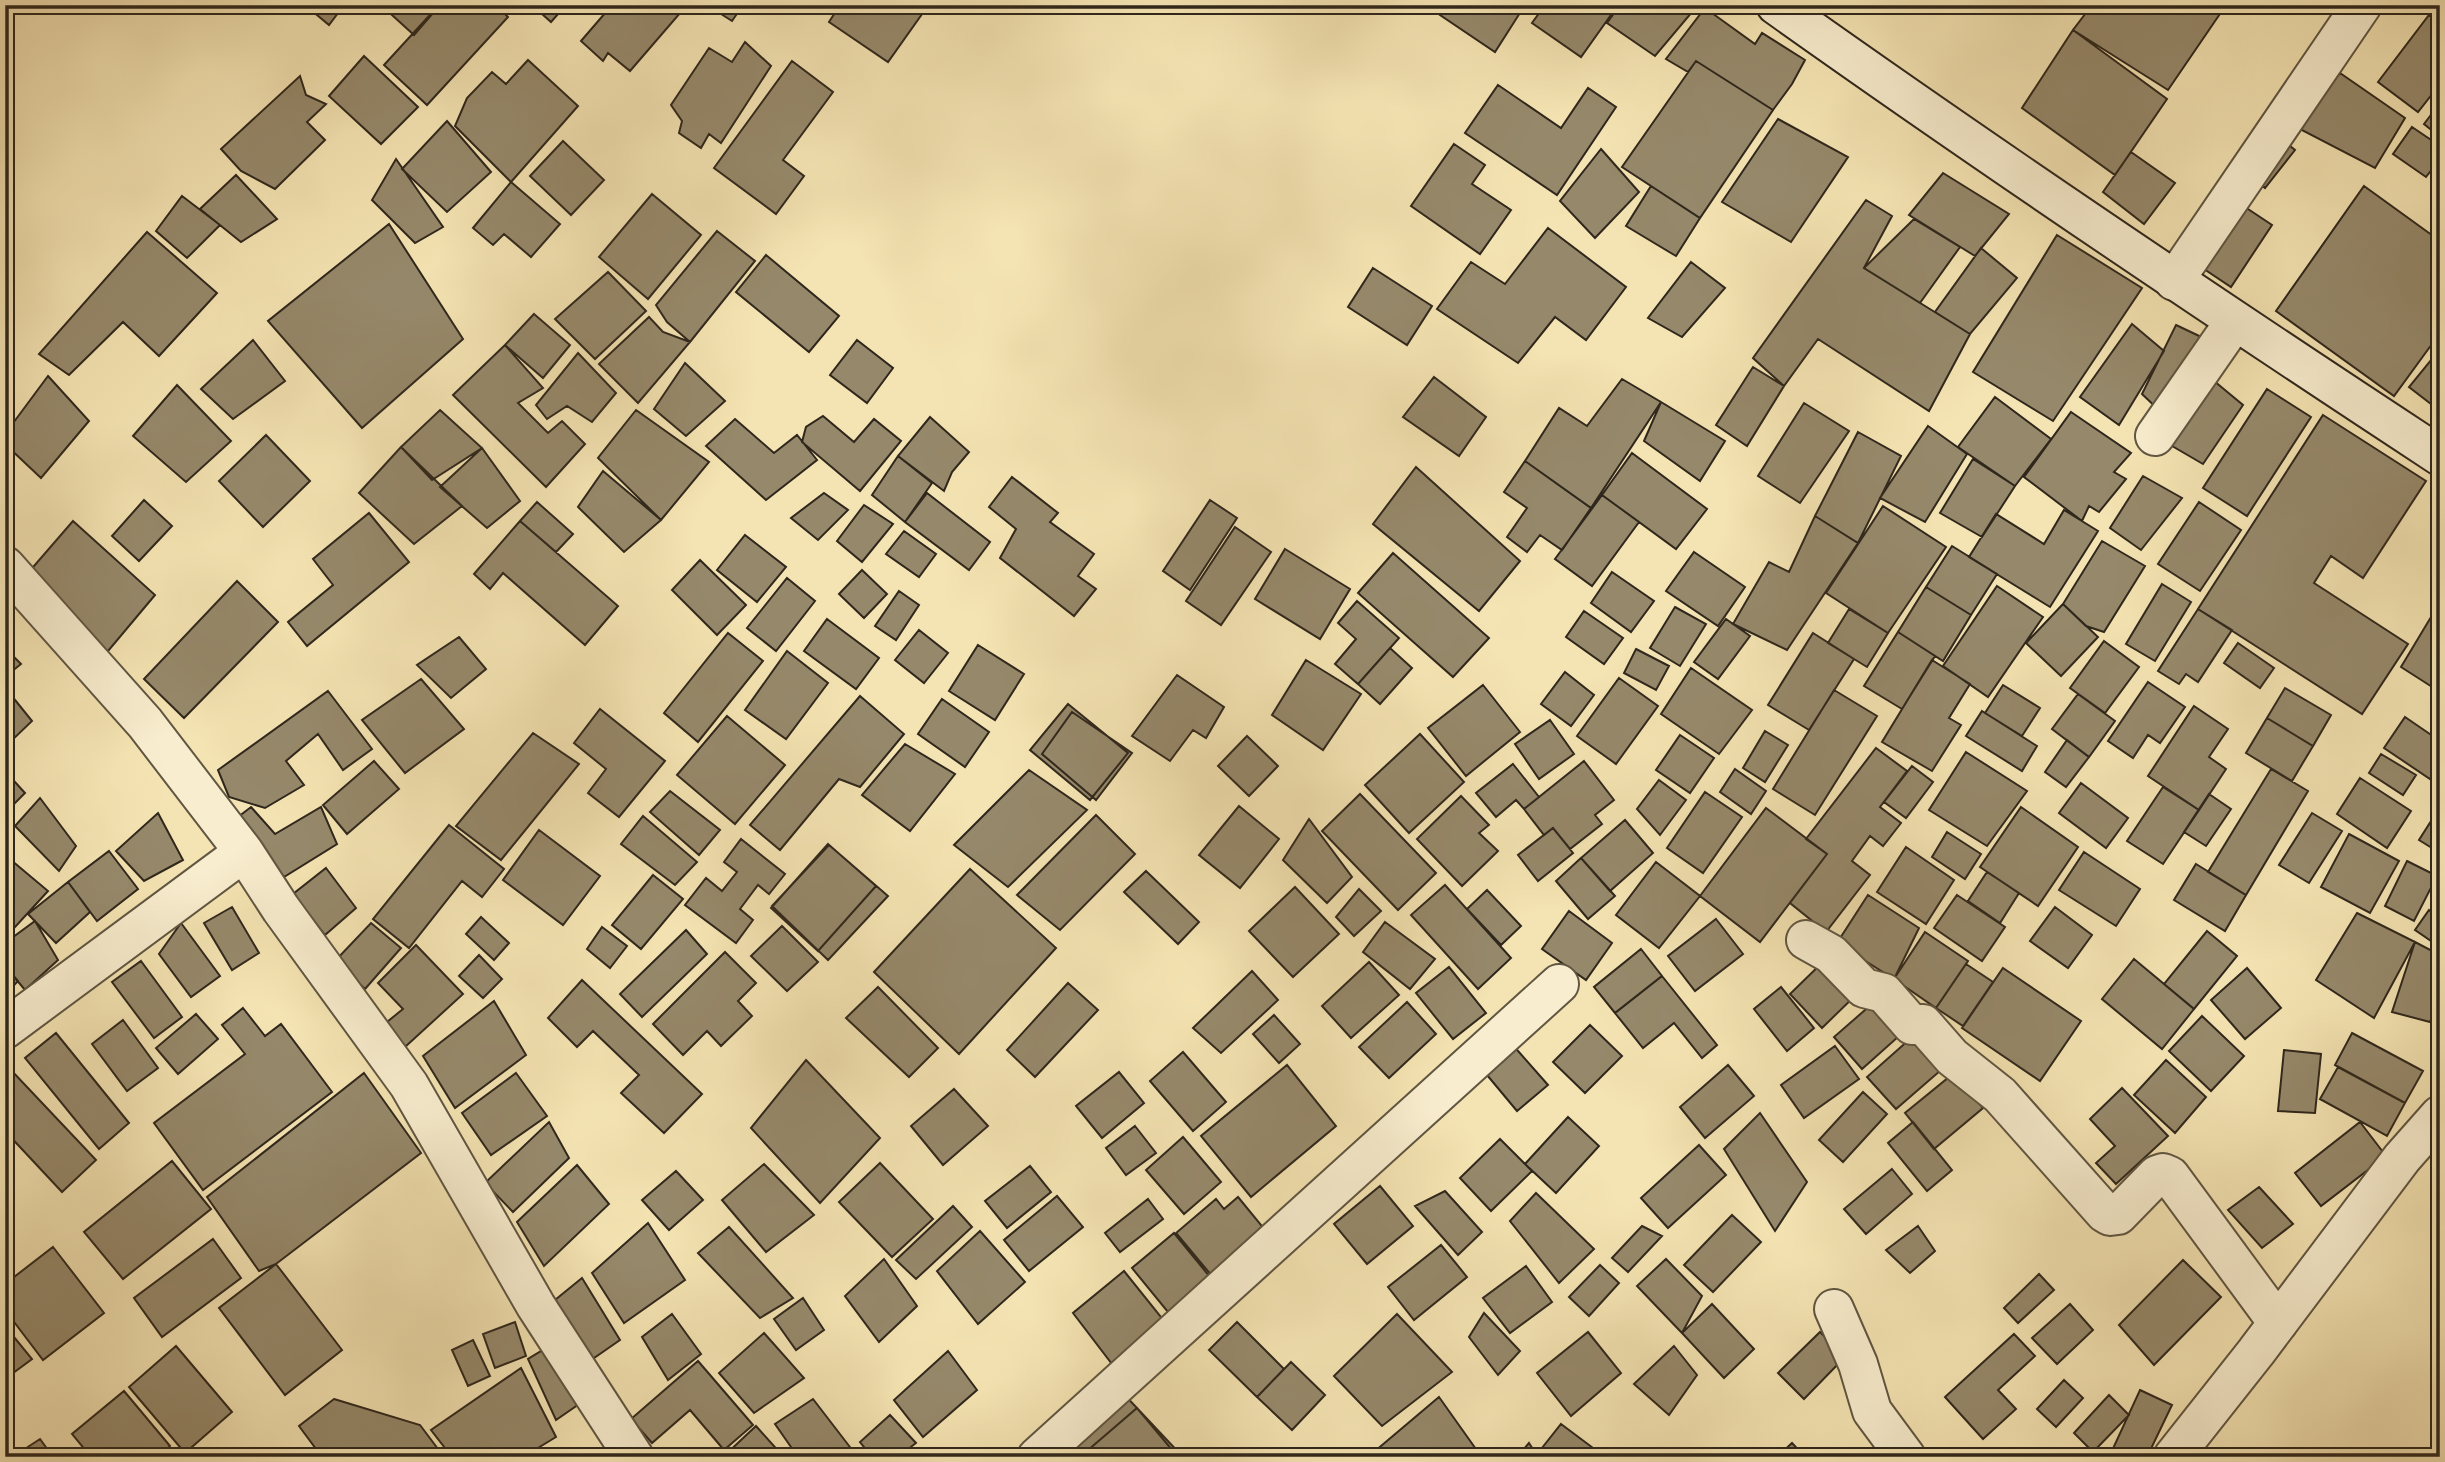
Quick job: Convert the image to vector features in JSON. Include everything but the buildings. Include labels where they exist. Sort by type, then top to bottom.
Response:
[{"type":"street","points":[[1776,5],[1912,102],[2174,281],[2440,456]]},
{"type":"street","points":[[2174,281],[2362,5]]},
{"type":"street","points":[[2155,436],[2235,321]]},
{"type":"street","points":[[5,566],[145,723],[244,852],[281,909],[409,1085],[536,1306],[634,1457]]},
{"type":"street","points":[[5,1029],[244,852]]},
{"type":"street","points":[[1806,940],[1831,954],[1864,988],[1884,993],[1912,1025],[1923,1024],[1952,1057],[2000,1095],[2105,1213],[2110,1216],[2118,1214],[2157,1175],[2163,1173],[2170,1176],[2278,1323]]},
{"type":"street","points":[[1037,1457],[1559,984]]},
{"type":"street","points":[[2173,1457],[2402,1158],[2440,1115]]},
{"type":"street","points":[[1834,1309],[1857,1364],[1872,1411],[1906,1457]]}]
